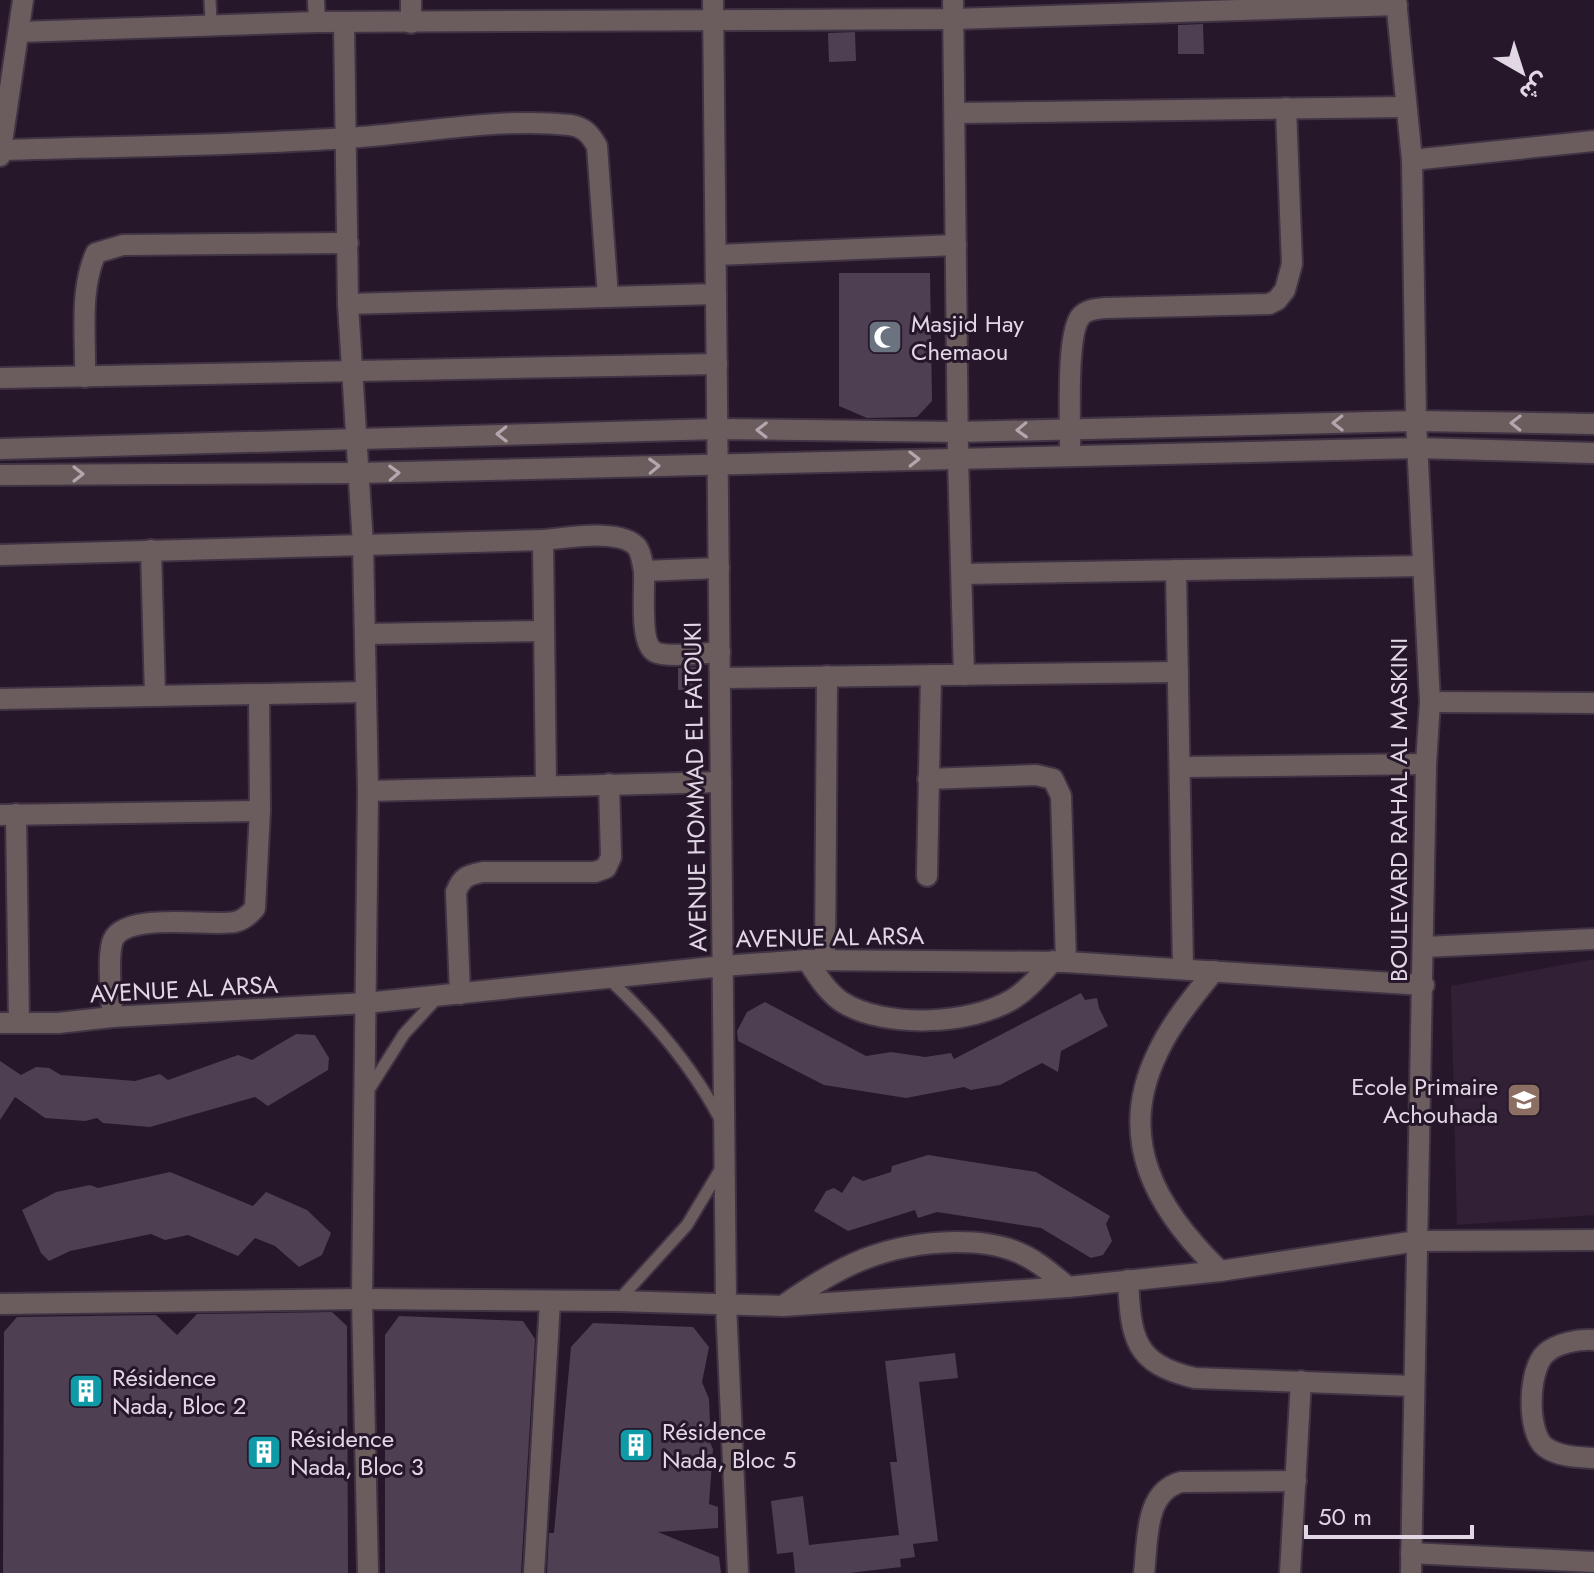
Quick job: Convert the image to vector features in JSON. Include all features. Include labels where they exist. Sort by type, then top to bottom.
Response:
[{"type":"street","points":[[23,0],[0,153],[346,138],[496,125],[537,124],[582,128],[590,134],[599,157],[608,297]]},
{"type":"street","points":[[316,0],[317,22]]},
{"type":"street","points":[[411,0],[411,23]]},
{"type":"street","points":[[19,32],[211,24],[411,23],[713,10],[954,10],[1396,3]]},
{"type":"street","name":"BOULEVARD RAHAL AL MASKINI","points":[[1396,3],[1412,160],[1416,421],[1430,702],[1426,764],[1411,1563]]},
{"type":"street","name":"AVENUE HOMMAD EL FATOUKI","points":[[713,10],[726,1304],[738,1573]]},
{"type":"street","points":[[954,10],[958,458],[964,675]]},
{"type":"street","points":[[344,22],[348,304],[363,545],[368,791],[362,1299],[368,1573]]},
{"type":"street","points":[[956,113],[1405,107]]},
{"type":"street","points":[[1070,456],[1072,343],[1079,317],[1087,311],[1105,308],[1269,304],[1285,290],[1291,275],[1293,249],[1286,108]]},
{"type":"street","points":[[1412,160],[1594,141]]},
{"type":"street","points":[[85,377],[86,291],[89,269],[96,253],[123,245],[348,243]]},
{"type":"street","points":[[716,255],[956,245]]},
{"type":"street","points":[[348,304],[716,294]]},
{"type":"street","points":[[0,378],[717,364]]},
{"type":"street","points":[[0,449],[718,429],[959,432],[1416,421],[1594,424]]},
{"type":"street","points":[[0,475],[359,473],[1417,448],[1594,453]]},
{"type":"street","points":[[0,555],[604,536],[629,540],[639,550],[644,571],[645,639],[650,649],[661,654],[720,652]]},
{"type":"street","points":[[543,540],[546,786]]},
{"type":"street","points":[[151,550],[155,696]]},
{"type":"street","points":[[963,574],[1422,566]]},
{"type":"street","points":[[644,571],[719,568]]},
{"type":"street","points":[[1176,570],[1183,968]]},
{"type":"street","points":[[365,634],[544,631]]},
{"type":"street","points":[[720,678],[1178,672]]},
{"type":"street","points":[[927,876],[931,675]]},
{"type":"street","points":[[827,676],[816,960],[830,991],[856,1009],[890,1018],[966,1017],[1002,1005],[1060,961],[1063,809],[1056,783],[1050,777],[1036,775],[928,779]]},
{"type":"street","points":[[0,699],[366,692]]},
{"type":"street","points":[[112,1017],[111,957],[112,940],[116,934],[148,923],[236,922],[255,908],[260,811],[259,695]]},
{"type":"street","points":[[1430,702],[1594,703]]},
{"type":"street","points":[[1180,767],[1426,764]]},
{"type":"street","points":[[368,791],[721,782]]},
{"type":"street","points":[[450,995],[456,892],[461,880],[483,872],[595,872],[606,868],[611,857],[609,784]]},
{"type":"street","points":[[9,1023],[8,814],[260,811]]},
{"type":"street","points":[[1424,947],[1594,939]]},
{"type":"street","name":"AVENUE AL ARSA","points":[[9,1023],[58,1023],[112,1017],[366,1003],[723,966],[816,960],[1060,961],[1424,985]]},
{"type":"street","points":[[1214,971],[1159,1049],[1146,1082],[1140,1137],[1146,1169],[1160,1197],[1185,1234],[1220,1271]]},
{"type":"street","points":[[0,1304],[362,1299],[783,1306],[1068,1287],[1220,1271],[1417,1241],[1594,1240]]},
{"type":"street","points":[[783,1306],[837,1270],[875,1254],[906,1246],[943,1242],[1006,1247],[1029,1258],[1068,1287]]},
{"type":"street","points":[[1128,1280],[1135,1339],[1155,1364],[1176,1373],[1195,1378],[1413,1386]]},
{"type":"street","points":[[534,1573],[550,1302]]},
{"type":"street","points":[[1594,1340],[1568,1343],[1547,1352],[1540,1361],[1534,1377],[1532,1420],[1539,1440],[1552,1451],[1594,1458]]},
{"type":"street","points":[[1290,1573],[1301,1381]]},
{"type":"street","points":[[1144,1573],[1151,1517],[1156,1502],[1169,1485],[1181,1482],[1296,1481]]},
{"type":"street","points":[[1411,1563],[1594,1562]]},
{"type":"lane","points":[[210,0],[211,24]]},
{"type":"lane","points":[[609,979],[629,997],[682,1058],[704,1088],[725,1128]]},
{"type":"lane","points":[[365,1096],[404,1034],[450,995]]},
{"type":"lane","points":[[618,1301],[687,1225],[725,1160]]},
{"type":"shaded area","name":"Ecole Primaire Achouhada","points":[[1594,959],[1594,1215],[1457,1225],[1451,986]]},
{"type":"building","points":[[1203,24],[1204,54],[1178,54],[1178,25]]},
{"type":"building","points":[[855,32],[856,61],[829,62],[828,33]]},
{"type":"building","name":"Masjid Hay Chemaou","points":[[839,273],[930,273],[932,401],[917,417],[867,418],[839,406]]},
{"type":"building","points":[[700,667],[700,690],[678,690],[678,668]]},
{"type":"building","points":[[1081,993],[1085,1000],[1097,998],[1108,1026],[1061,1051],[1058,1072],[1042,1063],[1000,1085],[971,1090],[964,1087],[906,1098],[824,1085],[738,1041],[737,1031],[747,1012],[765,1002],[866,1056],[891,1052],[925,1057],[951,1053],[954,1059]]},
{"type":"building","points":[[296,1034],[315,1035],[329,1058],[328,1070],[268,1106],[255,1097],[150,1127],[103,1123],[97,1118],[85,1121],[45,1118],[15,1097],[0,1120],[0,1061],[21,1075],[36,1067],[49,1068],[61,1075],[135,1081],[160,1074],[168,1080],[238,1055],[252,1060]]},
{"type":"building","points":[[928,1155],[1036,1172],[1110,1216],[1106,1224],[1112,1241],[1103,1255],[1091,1258],[1041,1228],[937,1212],[918,1218],[915,1210],[848,1231],[814,1211],[826,1191],[834,1188],[842,1193],[853,1176],[863,1181],[891,1172],[892,1166]]},
{"type":"building","points":[[170,1172],[253,1206],[266,1192],[307,1210],[331,1233],[322,1255],[299,1267],[275,1246],[255,1238],[238,1256],[188,1235],[165,1240],[151,1234],[70,1251],[49,1261],[41,1253],[22,1210],[56,1192],[90,1185],[98,1188]]},
{"type":"building","points":[[332,1312],[347,1326],[348,1573],[3,1573],[4,1332],[17,1317],[156,1315],[177,1335],[197,1314]]},
{"type":"building","points":[[399,1316],[523,1321],[535,1339],[521,1573],[385,1573],[385,1335]]},
{"type":"building","name":"Résidence Nada, Bloc 5","points":[[593,1323],[693,1327],[709,1347],[702,1382],[709,1399],[710,1423],[705,1431],[713,1449],[709,1504],[718,1507],[718,1528],[658,1532],[719,1557],[721,1573],[547,1573],[549,1533],[554,1533],[571,1347]]},
{"type":"building","points":[[955,1353],[958,1378],[919,1382],[938,1541],[913,1544],[915,1557],[900,1559],[901,1567],[849,1573],[795,1573],[793,1552],[777,1554],[771,1501],[803,1496],[809,1545],[899,1535],[890,1462],[897,1462],[885,1361]]},
{"type":"place","name":"Masjid Hay Chemaou","points":[[885,337]]},
{"type":"place","name":"Ecole Primaire Achouhada","points":[[1524,1100]]},
{"type":"place","name":"Résidence Nada, Bloc 2","points":[[86,1391]]},
{"type":"place","name":"Résidence Nada, Bloc 5","points":[[636,1445]]},
{"type":"place","name":"Résidence Nada, Bloc 3","points":[[264,1452]]}]
